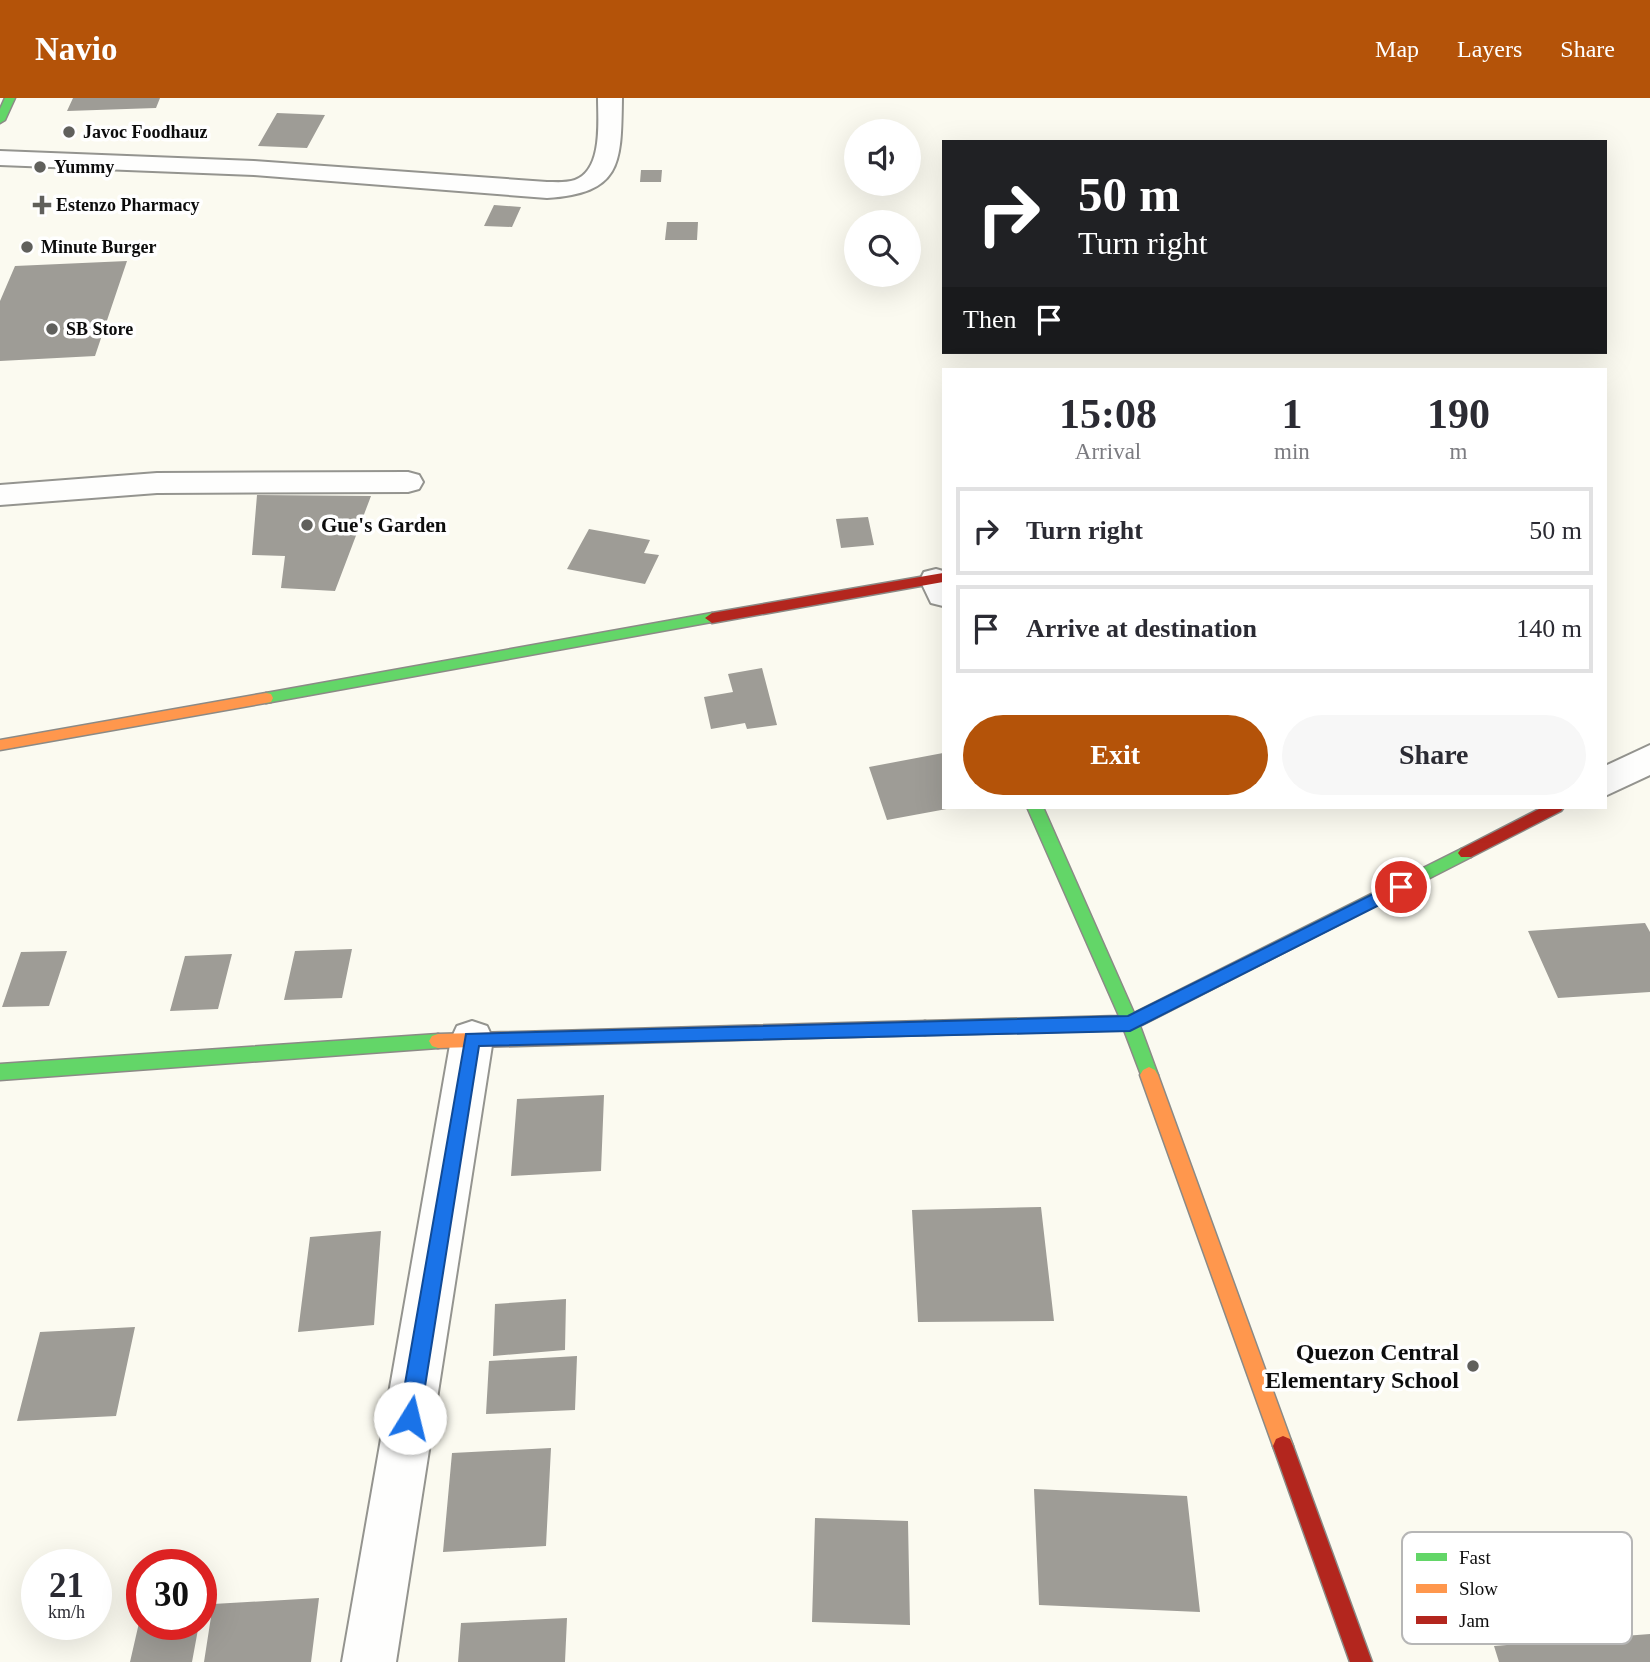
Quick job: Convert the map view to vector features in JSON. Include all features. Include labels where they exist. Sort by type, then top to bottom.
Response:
[{"type":"main road","points":[[0,120],[10,98]]},
{"type":"main road","points":[[0,745],[941,584]]},
{"type":"main road","points":[[1036,809],[1130,1023],[1361,1662]]},
{"type":"main road","points":[[0,1072],[472,1039],[1130,1023],[1552,809]]},
{"type":"street","points":[[0,158],[139,161],[547,190],[572,189],[589,183],[599,173],[605,156],[610,98]]},
{"type":"street","points":[[0,495],[158,483],[408,482]]},
{"type":"street","points":[[1607,781],[1650,759]]},
{"type":"street","points":[[369,1662],[472,1039]]},
{"type":"building","points":[[73,98],[160,98],[156,108],[67,111]]},
{"type":"building","points":[[277,113],[325,115],[307,148],[258,146]]},
{"type":"building","points":[[641,170],[662,170],[661,182],[640,182]]},
{"type":"building","points":[[494,205],[521,207],[512,227],[484,226]]},
{"type":"building","points":[[667,222],[698,222],[697,240],[665,240]]},
{"type":"building","name":"SB Store","points":[[127,261],[95,356],[0,361],[0,301],[15,266]]},
{"type":"building","name":"Gue's Garden","points":[[257,495],[371,496],[335,591],[281,588],[285,556],[252,555]]},
{"type":"building","points":[[868,517],[874,545],[841,548],[836,519]]},
{"type":"building","points":[[589,529],[650,540],[644,553],[659,555],[645,584],[567,569]]},
{"type":"building","points":[[762,668],[777,725],[747,729],[745,723],[711,729],[704,697],[733,692],[728,674]]},
{"type":"building","points":[[942,753],[942,809],[947,809],[887,820],[869,767]]},
{"type":"building","points":[[1645,923],[1650,932],[1650,992],[1558,998],[1528,931]]},
{"type":"building","points":[[352,949],[342,998],[284,1000],[295,951]]},
{"type":"building","points":[[67,951],[49,1006],[2,1007],[21,952]]},
{"type":"building","points":[[232,954],[218,1009],[170,1011],[185,956]]},
{"type":"building","points":[[604,1095],[601,1171],[511,1176],[517,1099]]},
{"type":"building","points":[[1041,1207],[1054,1321],[918,1322],[912,1210]]},
{"type":"building","points":[[381,1231],[374,1325],[298,1332],[310,1237]]},
{"type":"building","points":[[566,1299],[565,1350],[493,1356],[495,1304]]},
{"type":"building","points":[[135,1327],[116,1416],[17,1421],[40,1332]]},
{"type":"building","points":[[577,1356],[575,1410],[486,1414],[489,1361]]},
{"type":"building","points":[[551,1448],[546,1546],[443,1552],[452,1453]]},
{"type":"building","points":[[1034,1489],[1187,1496],[1200,1612],[1039,1605]]},
{"type":"building","points":[[815,1518],[908,1521],[910,1625],[812,1622]]},
{"type":"building","points":[[319,1598],[311,1662],[204,1662],[207,1640],[217,1640],[217,1604]]},
{"type":"building","points":[[567,1618],[565,1662],[458,1662],[461,1623]]},
{"type":"building","points":[[1650,1634],[1650,1662],[1499,1662],[1494,1646],[1632,1644],[1632,1635]]},
{"type":"building","points":[[135,1640],[196,1640],[192,1662],[130,1662]]},
{"type":"traffic: fast","points":[[0,120],[10,98]]},
{"type":"traffic: fast","points":[[266,698],[712,618]]},
{"type":"traffic: fast","points":[[1036,809],[1130,1023],[1149,1075]]},
{"type":"traffic: fast","points":[[925,1028],[1130,1023],[1466,853]]},
{"type":"traffic: fast","points":[[0,1072],[438,1041]]},
{"type":"traffic: slow","points":[[0,745],[266,698]]},
{"type":"traffic: slow","points":[[438,1041],[925,1028]]},
{"type":"traffic: slow","points":[[1149,1075],[1283,1446]]},
{"type":"traffic: jam","points":[[712,618],[942,577]]},
{"type":"traffic: jam","points":[[1466,853],[1552,809]]},
{"type":"traffic: jam","points":[[1283,1446],[1361,1662]]},
{"type":"place","name":"Javoc Foodhauz","points":[[69,132]]},
{"type":"place","name":"Yummy","points":[[40,167]]},
{"type":"place","name":"Estenzo Pharmacy","points":[[42,205]]},
{"type":"place","name":"Minute Burger","points":[[27,247]]},
{"type":"place","name":"SB Store","points":[[52,329]]},
{"type":"place","name":"Gue's Garden","points":[[307,525]]},
{"type":"place","name":"Quezon Central Elementary School","points":[[1473,1366]]},
{"type":"route","points":[[410,1418],[472,1039],[1130,1023],[1401,887]]}]
